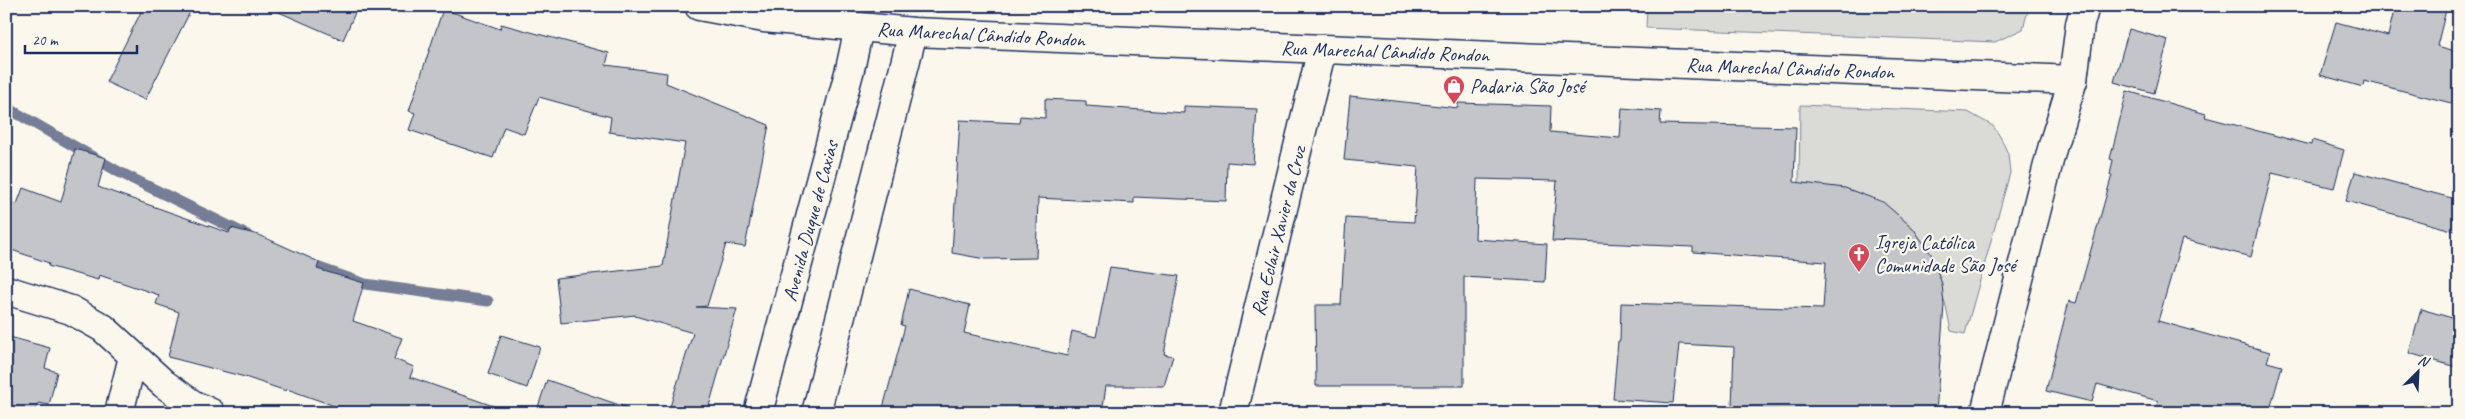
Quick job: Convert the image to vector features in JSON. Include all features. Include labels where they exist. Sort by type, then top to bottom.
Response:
[{"type":"street","name":"Rua Marechal Cândido Rondon","points":[[699,6],[764,18],[913,32],[2073,80]]},
{"type":"street","points":[[1985,413],[2053,145],[2073,80],[2080,24],[2085,6]]},
{"type":"street","name":"Avenida Duque de Caxias","points":[[758,413],[850,70],[859,28]]},
{"type":"street","points":[[816,413],[913,32]]},
{"type":"street","name":"Rua Eclair Xavier da Cruz","points":[[1233,413],[1322,49]]},
{"type":"street","points":[[6,290],[71,310],[103,328],[133,357],[192,404],[211,413]]},
{"type":"street","points":[[119,413],[133,357]]},
{"type":"shaded area","points":[[1647,6],[2029,6],[2023,29],[1995,42],[1646,28]]},
{"type":"shaded area","points":[[1800,105],[1968,112],[1993,126],[2008,154],[2010,173],[1965,334],[1951,331],[1946,306],[1938,282],[1799,188]]},
{"type":"building","points":[[144,6],[193,6],[145,100],[106,82]]},
{"type":"building","points":[[265,6],[358,6],[343,40]]},
{"type":"building","points":[[2395,6],[2447,6],[2437,46],[2459,52],[2459,105],[2364,81],[2363,87],[2320,75],[2336,22],[2388,36]]},
{"type":"building","points":[[443,9],[500,29],[501,24],[609,53],[606,65],[667,73],[666,83],[769,125],[745,247],[726,244],[707,306],[696,307],[737,309],[707,413],[668,413],[693,333],[635,315],[561,323],[556,278],[663,266],[685,143],[609,132],[611,117],[539,97],[524,134],[504,127],[493,158],[409,130],[415,113],[409,111]]},
{"type":"building","points":[[2129,29],[2168,40],[2154,93],[2114,82]]},
{"type":"building","points":[[2127,91],[2206,114],[2205,117],[2311,145],[2312,140],[2344,150],[2334,188],[2272,173],[2251,257],[2182,239],[2158,321],[2270,352],[2267,362],[2282,366],[2269,413],[2155,413],[2158,401],[2097,384],[2092,402],[2046,391],[2069,301],[2076,303],[2112,175],[2110,175],[2113,160],[2110,159]]},
{"type":"building","points":[[1350,96],[1458,108],[1458,103],[1551,106],[1550,132],[1620,138],[1622,108],[1661,111],[1660,124],[1796,127],[1794,182],[1845,188],[1883,202],[1913,228],[1931,254],[1942,284],[1944,305],[1936,413],[1830,413],[1732,408],[1734,347],[1679,344],[1673,403],[1613,399],[1618,341],[1620,341],[1621,303],[1823,309],[1826,262],[1693,252],[1693,247],[1552,241],[1557,181],[1477,179],[1475,239],[1547,244],[1545,282],[1464,277],[1464,386],[1316,386],[1315,305],[1341,305],[1346,218],[1414,222],[1418,167],[1344,160]]},
{"type":"building","points":[[1045,99],[1086,101],[1086,106],[1184,113],[1184,106],[1257,109],[1253,164],[1227,162],[1226,201],[1134,197],[1134,203],[1038,198],[1036,258],[985,259],[952,253],[960,120],[1019,123],[1020,116],[1045,118]]},
{"type":"building","points":[[75,149],[106,158],[98,187],[229,233],[231,228],[259,235],[319,262],[317,269],[364,283],[353,321],[402,338],[394,359],[414,367],[410,377],[499,408],[498,413],[354,413],[287,389],[286,391],[245,377],[168,357],[179,312],[156,304],[159,295],[99,275],[98,280],[48,266],[49,263],[6,248],[6,201],[17,204],[23,188],[61,202]]},
{"type":"building","points":[[2355,172],[2459,200],[2459,232],[2346,201]]},
{"type":"building","points":[[1110,267],[1179,276],[1164,354],[1173,356],[1164,386],[1106,386],[1102,413],[901,413],[883,408],[905,326],[901,325],[909,289],[970,305],[964,333],[1067,356],[1072,331],[1096,337]]},
{"type":"building","points":[[2421,309],[2459,320],[2459,368],[2409,353]]},
{"type":"building","points":[[501,335],[540,347],[527,388],[488,374]]},
{"type":"building","points":[[6,336],[50,348],[45,368],[57,372],[49,405],[38,403],[35,413],[6,413]]},
{"type":"building","points":[[547,380],[628,408],[627,413],[536,413]]},
{"type":"waterway","points":[[6,107],[119,172],[247,235]]},
{"type":"waterway","points":[[305,263],[365,284],[488,301]]},
{"type":"place","name":"Padaria São José","points":[[1454,105]]},
{"type":"place","name":"Igreja Católica Comunidade São José","points":[[1859,273]]}]
